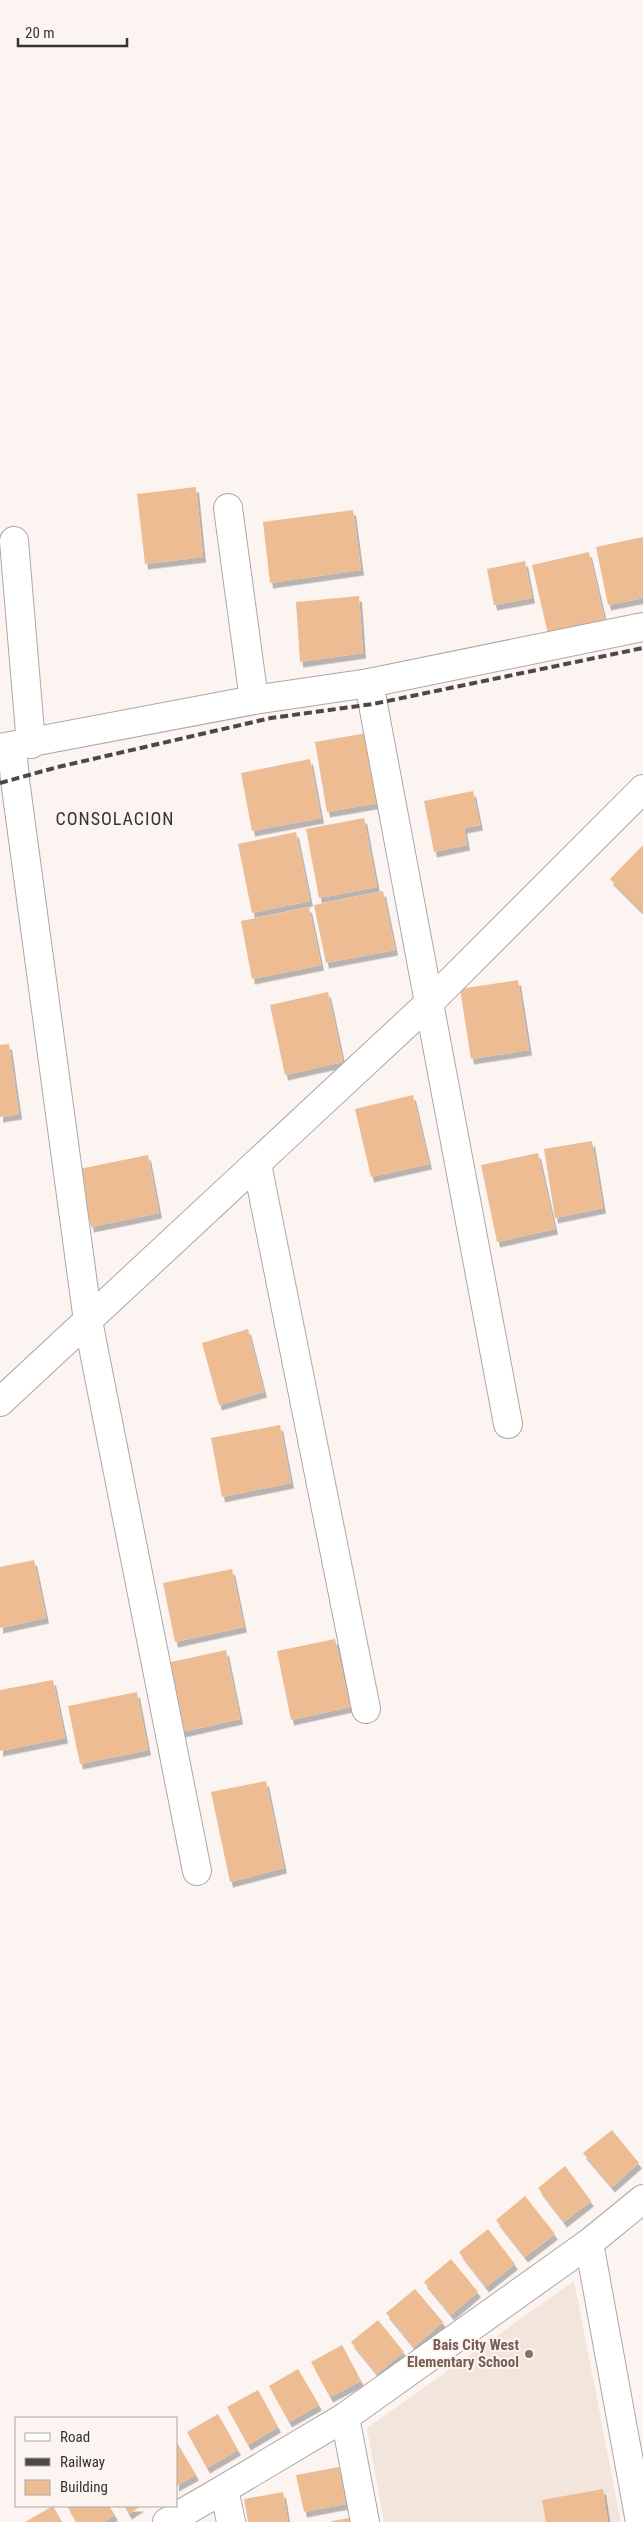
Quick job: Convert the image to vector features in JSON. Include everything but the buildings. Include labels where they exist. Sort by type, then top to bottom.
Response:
[{"type":"street","points":[[228,508],[254,700]]},
{"type":"street","points":[[14,541],[15,780],[88,1321],[197,1871]]},
{"type":"street","points":[[14,746],[254,700],[369,683],[643,627]]},
{"type":"street","points":[[369,683],[508,1424]]},
{"type":"street","points":[[0,1402],[429,1002],[643,789]]},
{"type":"street","points":[[257,1164],[366,1709]]},
{"type":"street","points":[[167,2522],[346,2417],[589,2243],[643,2200]]},
{"type":"street","points":[[589,2243],[640,2522]]},
{"type":"street","points":[[346,2417],[365,2522]]},
{"type":"street","points":[[224,2489],[231,2522]]},
{"type":"shaded area","name":"Bais City West Elementary School","points":[[574,2281],[621,2522],[384,2522],[367,2428]]},
{"type":"railway","points":[[0,783],[58,767],[271,718],[373,704],[643,648]]},
{"type":"place","name":"Bais City West Elementary School","points":[[529,2354]]},
{"type":"district","name":"CONSOLACION","points":[[115,818]]}]
